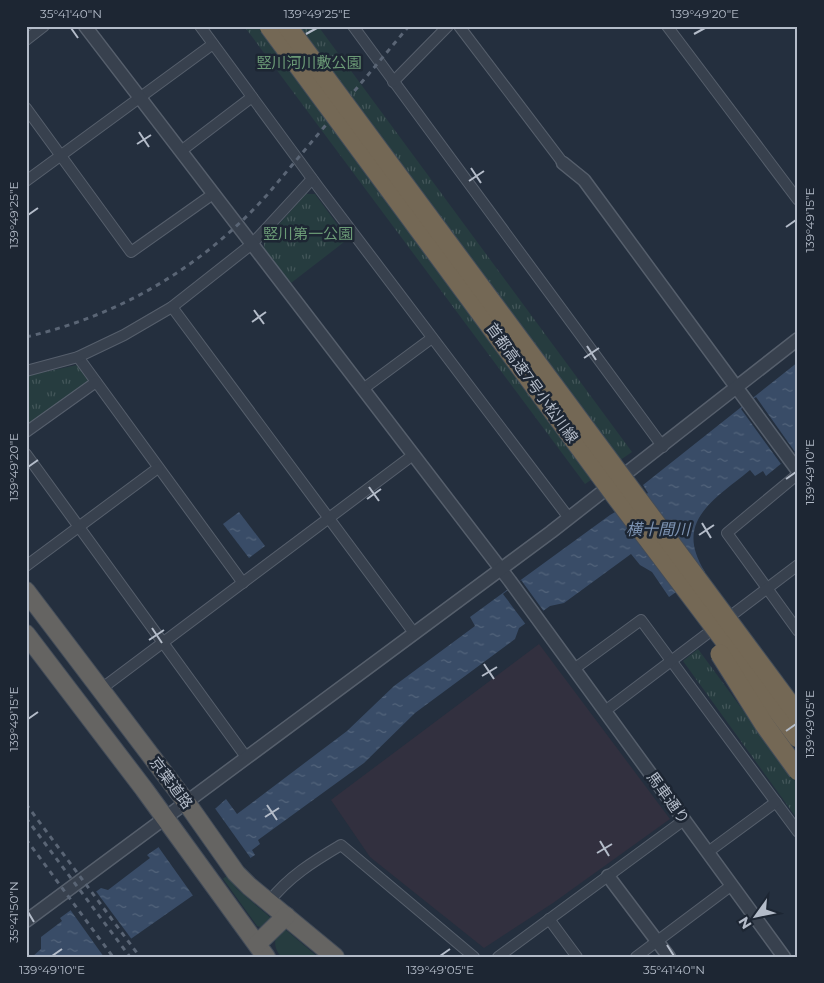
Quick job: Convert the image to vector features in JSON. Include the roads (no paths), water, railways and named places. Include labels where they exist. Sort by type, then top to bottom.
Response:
[{"type":"highway","name":"首都高速7号小松川線","points":[[269,26],[617,498],[798,738]]},
{"type":"highway","name":"首都高速7号小松川線","points":[[287,26],[798,715]]},
{"type":"highway","points":[[617,498],[683,602],[733,673],[764,724],[798,771]]},
{"type":"highway","points":[[682,560],[716,589],[798,698]]},
{"type":"highway","name":"京葉道路","points":[[26,591],[191,808],[236,873],[335,957]]},
{"type":"highway","name":"京葉道路","points":[[26,634],[262,950]]},
{"type":"highway","points":[[262,950],[286,916]]},
{"type":"street","points":[[26,40],[44,26]]},
{"type":"street","name":"馬車通り","points":[[85,26],[510,581],[784,957]]},
{"type":"street","points":[[200,26],[312,179],[569,518]]},
{"type":"street","points":[[353,26],[663,447]]},
{"type":"street","points":[[393,82],[448,26]]},
{"type":"street","points":[[459,26],[563,164],[584,180],[795,468],[727,533],[766,590],[798,631]]},
{"type":"street","points":[[667,26],[798,200]]},
{"type":"street","points":[[26,181],[213,44]]},
{"type":"street","points":[[180,151],[252,97]]},
{"type":"street","points":[[26,108],[130,252],[213,194]]},
{"type":"street","points":[[26,370],[78,357],[124,335],[172,307],[252,244],[312,179]]},
{"type":"street","points":[[172,307],[414,633]]},
{"type":"street","points":[[363,389],[432,338]]},
{"type":"street","points":[[26,920],[164,818],[191,808],[246,757],[663,447],[798,340]]},
{"type":"street","points":[[78,357],[242,583]]},
{"type":"street","points":[[26,432],[96,382]]},
{"type":"street","points":[[26,454],[246,757]]},
{"type":"street","points":[[101,689],[413,455]]},
{"type":"street","points":[[26,566],[158,468]]},
{"type":"street","points":[[605,711],[798,565]]},
{"type":"street","points":[[574,669],[641,620],[798,832]]},
{"type":"street","points":[[708,852],[776,802]]},
{"type":"street","points":[[498,957],[684,820]]},
{"type":"street","points":[[269,902],[278,890],[296,874],[341,845],[474,957]]},
{"type":"street","points":[[608,876],[669,957]]},
{"type":"street","points":[[636,957],[732,885]]},
{"type":"street","points":[[549,919],[578,957]]},
{"type":"water","name":"横十間川","points":[[798,362],[798,450],[766,476],[763,471],[755,476],[750,470],[723,491],[702,513],[696,525],[693,539],[696,554],[705,572],[669,597],[652,572],[640,565],[631,554],[564,603],[550,606],[519,628],[515,639],[415,713],[364,763],[258,840],[260,844],[252,850],[255,855],[192,896],[105,957],[32,957],[41,949],[41,937],[62,921],[60,918],[101,888],[108,890],[150,858],[147,855],[216,808],[226,799],[237,814],[347,731],[394,686],[475,626],[470,617],[610,515],[648,493],[643,485]]},
{"type":"water","points":[[239,512],[265,546],[249,558],[223,524]]},
{"type":"railway","points":[[26,337],[61,328],[95,316],[127,301],[158,285],[187,266],[215,244],[242,221],[267,195],[409,26]]},
{"type":"railway","points":[[26,804],[140,957]]},
{"type":"railway","points":[[26,818],[130,957]]},
{"type":"railway","points":[[26,839],[113,957]]},
{"type":"park label","name":"竪川河川敷公園","points":[[309,63]]},
{"type":"park label","name":"竪川第一公園","points":[[308,234]]}]
